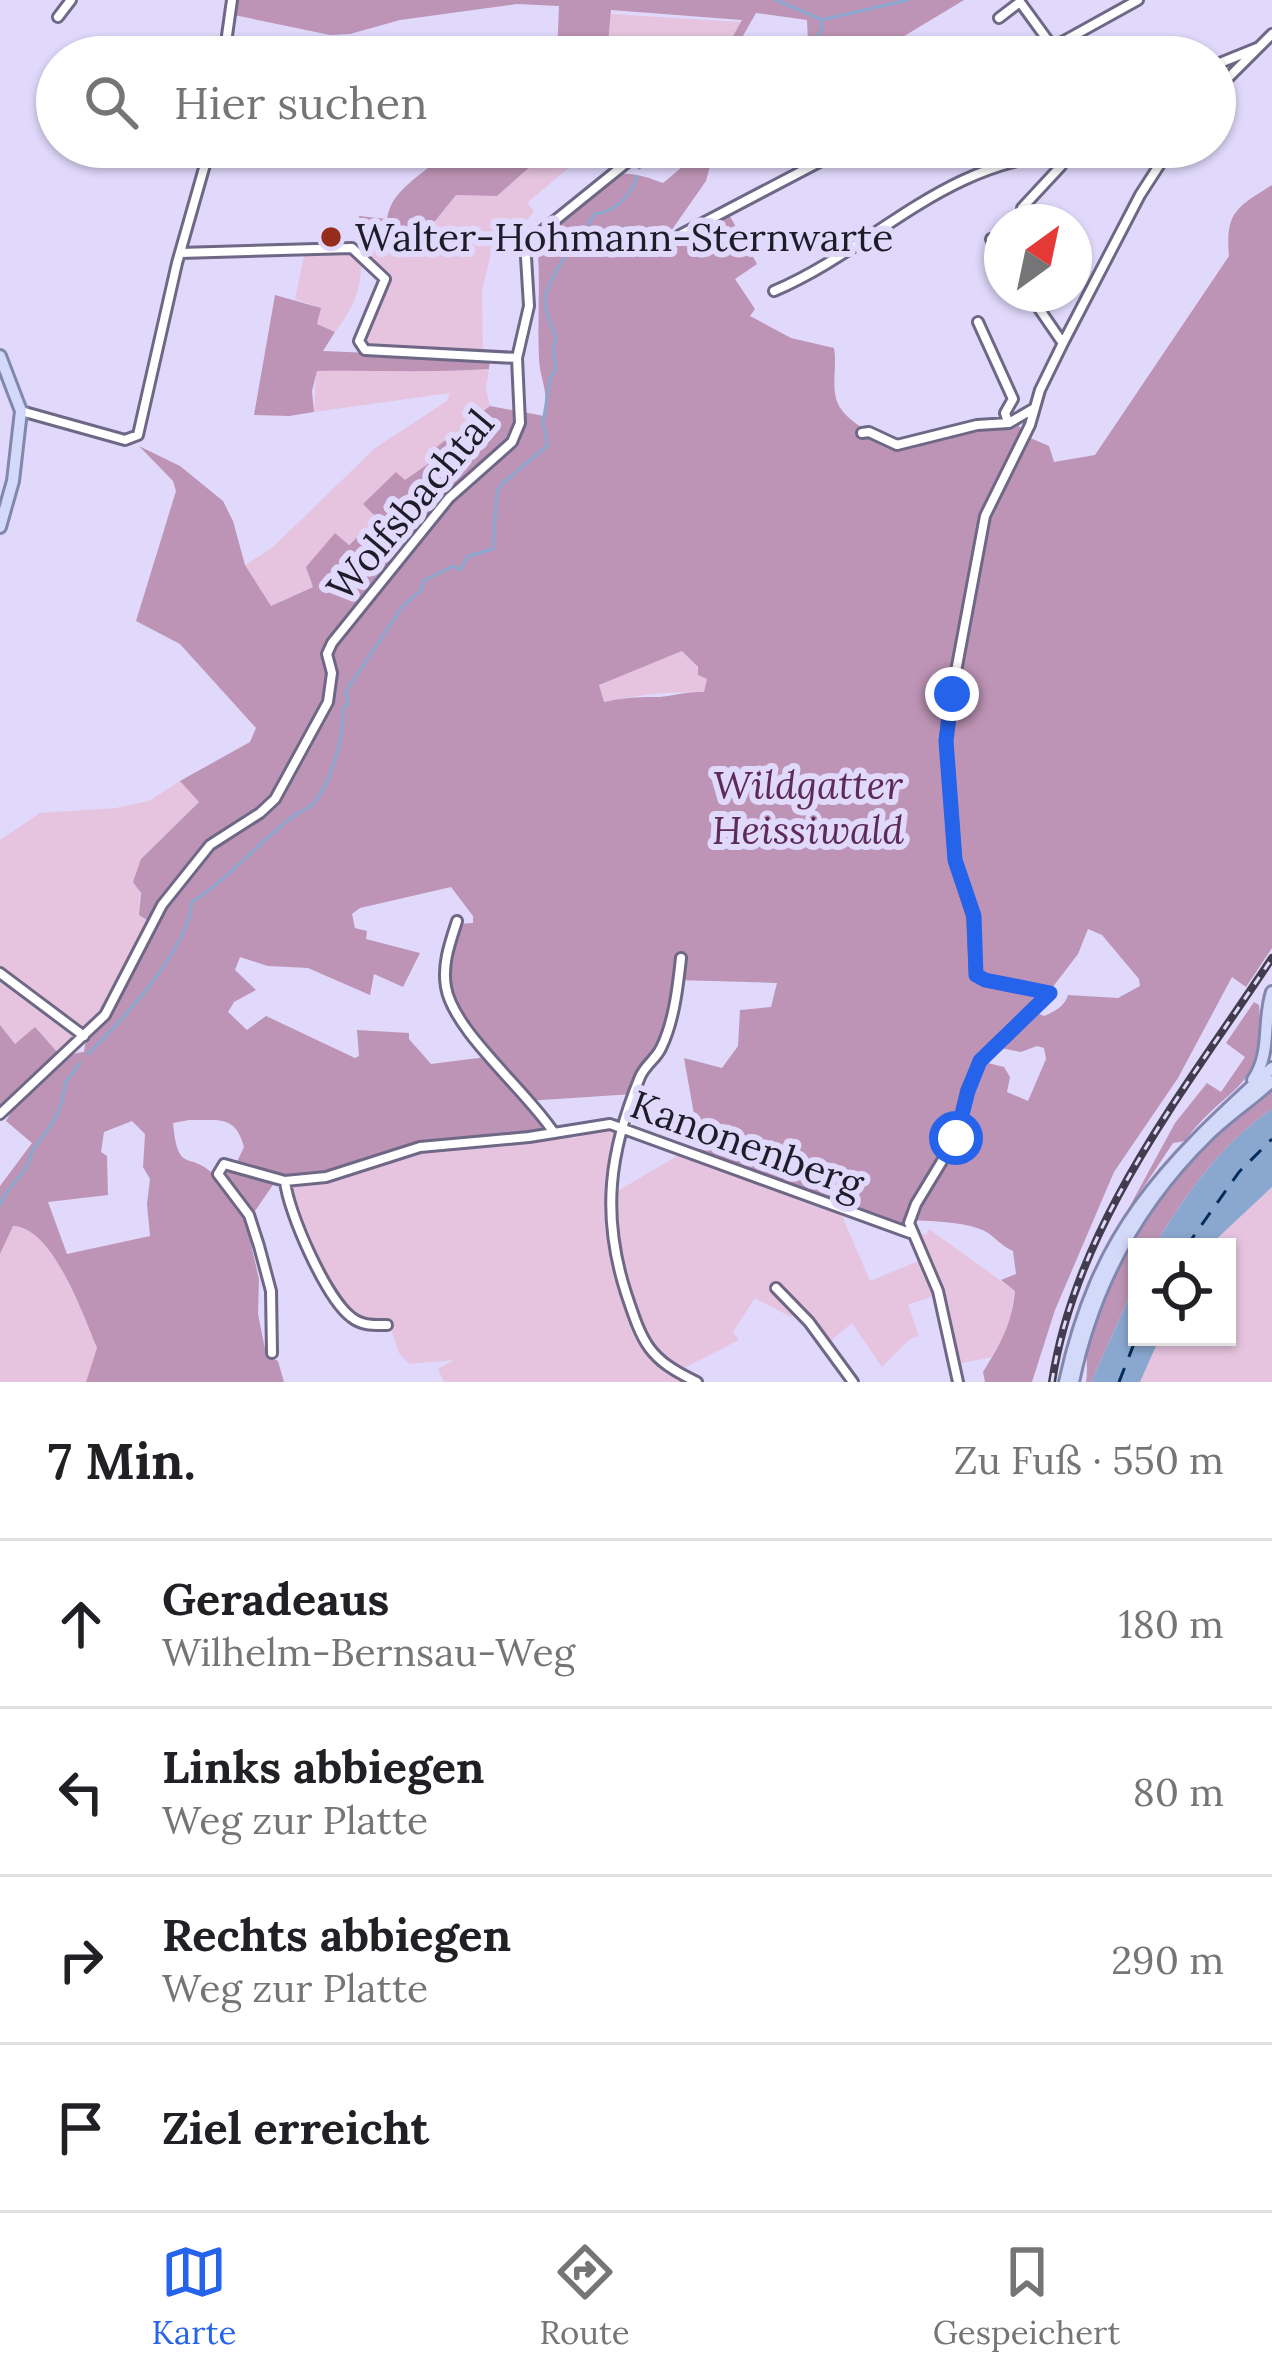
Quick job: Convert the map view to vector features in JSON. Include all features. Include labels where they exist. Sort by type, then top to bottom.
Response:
[{"type":"main road","points":[[0,356],[21,411],[13,482],[0,527]]},
{"type":"main road","points":[[1271,994],[1272,1011]]},
{"type":"main road","points":[[1245,1092],[1267,1053],[1271,994]]},
{"type":"main road","points":[[1070,1382],[1097,1276],[1134,1209],[1178,1155],[1272,1068]]},
{"type":"main road","points":[[1070,1382],[1105,1280],[1140,1215],[1210,1132],[1272,1081]]},
{"type":"street","points":[[58,17],[71,0]]},
{"type":"street","points":[[227,36],[232,0]]},
{"type":"street","points":[[1071,36],[1138,0]]},
{"type":"street","points":[[999,18],[1020,2],[1045,36]]},
{"type":"street","points":[[1236,70],[1272,34]]},
{"type":"street","points":[[1236,56],[1258,48]]},
{"type":"street","points":[[21,411],[124,440],[136,438],[205,168]]},
{"type":"street","name":"Wolfsbachtal","points":[[0,1114],[84,1036],[117,998],[174,888],[210,845],[275,799],[328,702],[332,673],[327,655],[332,644],[449,498],[512,442],[520,423],[517,358],[528,314],[529,245],[621,168]]},
{"type":"street","points":[[680,236],[808,168]]},
{"type":"street","points":[[774,291],[907,208],[999,168]]},
{"type":"street","points":[[1026,204],[1059,168]]},
{"type":"street","points":[[958,1382],[938,1291],[910,1228],[916,1204],[956,1138],[970,1082],[988,1051],[1050,993],[976,975],[974,916],[955,860],[946,741],[980,532],[1063,343],[1158,168]]},
{"type":"street","points":[[180,253],[352,248],[385,279],[360,338],[365,350],[517,358]]},
{"type":"street","points":[[1041,312],[1063,343]]},
{"type":"street","points":[[978,322],[1013,399],[1005,413],[1009,423]]},
{"type":"street","points":[[862,433],[897,445],[977,425],[1009,423],[1034,409]]},
{"type":"street","points":[[457,922],[446,957],[445,980],[453,1008],[554,1132]]},
{"type":"street","points":[[681,958],[661,1050],[640,1076],[609,1178],[623,1281],[641,1334],[653,1355],[670,1370],[697,1382]]},
{"type":"street","points":[[0,973],[84,1036]]},
{"type":"street","name":"Kanonenberg","points":[[272,1353],[271,1291],[260,1246],[245,1208],[218,1174],[224,1163],[285,1181],[326,1177],[420,1148],[610,1124],[910,1228]]},
{"type":"street","points":[[285,1181],[301,1229],[341,1308],[366,1325],[387,1325]]},
{"type":"street","points":[[776,1288],[809,1322],[854,1382]]},
{"type":"shaded area","points":[[611,14],[741,22],[734,36],[609,36]]},
{"type":"shaded area","points":[[528,168],[568,168],[527,203],[534,211],[521,229],[512,227],[511,237],[495,237],[482,291],[483,356],[365,348],[362,337],[388,280],[363,254],[360,231],[407,256],[456,195],[497,196]]},
{"type":"shaded area","points":[[334,248],[362,258],[355,298],[335,332],[317,324],[321,308],[295,299],[305,252]]},
{"type":"shaded area","points":[[489,369],[490,406],[426,455],[429,464],[405,480],[397,473],[364,503],[377,518],[348,545],[334,533],[314,586],[271,606],[245,565],[272,548],[375,448],[447,401],[450,393],[314,412],[316,371]]},
{"type":"shaded area","points":[[683,651],[707,679],[705,693],[603,702],[599,684]]},
{"type":"shaded area","points":[[180,781],[199,802],[141,859],[139,915],[148,920],[112,1002],[79,1031],[0,971],[0,840],[40,813],[149,801]]},
{"type":"shaded area","points":[[0,977],[78,1039],[58,1053],[34,1028],[15,1045],[0,1025]]},
{"type":"shaded area","points":[[610,1126],[620,1131],[606,1187],[614,1245],[647,1349],[664,1368],[693,1382],[444,1382],[438,1369],[454,1360],[409,1364],[399,1353],[388,1319],[366,1322],[340,1300],[318,1263],[288,1188],[290,1183],[419,1151],[566,1134],[575,1138]]},
{"type":"shaded area","points":[[684,1152],[840,1211],[870,1281],[921,1260],[936,1295],[908,1305],[919,1336],[882,1367],[852,1323],[829,1342],[802,1308],[791,1317],[755,1298],[733,1332],[739,1340],[680,1370],[647,1335],[636,1314],[622,1268],[611,1195]]},
{"type":"shaded area","points":[[1272,1187],[1272,1382],[1140,1382],[1156,1346],[1236,1346],[1236,1238],[1218,1238]]},
{"type":"shaded area","points":[[21,1226],[46,1246],[84,1317],[97,1349],[86,1382],[0,1382],[0,1254],[12,1227]]},
{"type":"shaded area","points":[[929,1229],[1015,1291],[1008,1332],[992,1357],[958,1364],[950,1315],[913,1231],[926,1235]]},
{"type":"green space","points":[[235,0],[964,0],[904,36],[808,36],[807,20],[756,13],[743,36],[733,36],[742,20],[611,10],[609,36],[558,36],[559,6],[517,4],[330,35],[234,15]]},
{"type":"green space","points":[[428,168],[528,168],[497,196],[456,195],[407,256],[360,231],[359,216],[387,219],[408,184]]},
{"type":"green space","name":"Wildgatter Heissiwald","points":[[681,168],[709,168],[706,181],[671,231],[672,240],[679,242],[727,211],[757,264],[735,279],[755,309],[750,316],[791,338],[834,348],[836,398],[845,414],[861,427],[896,448],[979,427],[1019,426],[1028,437],[1049,446],[1054,462],[1095,455],[1229,256],[1229,229],[1236,212],[1272,185],[1272,948],[1246,987],[1232,977],[1178,1078],[1114,1172],[1055,1310],[1032,1382],[985,1382],[983,1372],[1004,1334],[1015,1291],[1001,1280],[1016,1274],[1013,1251],[989,1233],[944,1222],[907,1220],[904,1227],[701,1154],[684,1058],[722,1068],[738,1046],[740,1010],[771,1007],[777,983],[676,980],[658,1051],[633,1094],[527,1101],[546,1131],[422,1143],[325,1174],[277,1179],[253,1214],[245,1218],[259,1279],[258,1314],[266,1354],[278,1361],[284,1382],[86,1382],[97,1348],[53,1256],[28,1230],[13,1226],[0,1254],[0,1186],[32,1143],[6,1121],[50,1068],[84,1052],[86,1038],[119,1000],[138,956],[158,927],[139,915],[141,893],[133,882],[141,859],[199,802],[180,781],[250,742],[256,728],[180,644],[136,621],[176,491],[173,481],[139,446],[180,466],[223,501],[245,565],[271,606],[313,587],[306,567],[335,533],[349,545],[377,518],[363,504],[396,472],[405,480],[428,464],[426,455],[490,406],[544,416],[537,241],[613,176],[663,183]],"holes":[[[682,651],[698,667],[698,675],[707,679],[704,692],[604,702],[599,685]],[[451,887],[473,916],[473,923],[459,924],[453,946],[454,996],[494,1056],[431,1064],[409,1033],[357,1030],[359,1056],[355,1058],[266,1016],[247,1030],[228,1012],[234,1002],[256,990],[235,970],[240,957],[268,966],[308,968],[370,995],[374,974],[403,987],[420,953],[366,939],[367,931],[355,928],[352,914],[360,908]],[[1088,929],[1102,935],[1140,986],[1118,998],[1068,995],[1055,1010],[1044,1016],[1037,1013],[1056,995],[1052,988],[1078,954]],[[1001,1048],[1021,1052],[1044,1048],[1046,1059],[1028,1101],[1007,1092],[1010,1077],[1004,1067],[988,1063]],[[217,1120],[231,1124],[244,1147],[234,1168],[225,1165],[215,1176],[186,1160],[178,1150],[173,1123]],[[132,1121],[145,1134],[143,1167],[150,1179],[150,1236],[67,1254],[48,1202],[108,1195],[107,1156],[101,1152],[104,1132]]]},
{"type":"green space","points":[[275,295],[321,308],[317,324],[335,332],[323,351],[490,358],[489,369],[317,371],[314,412],[254,415]]},
{"type":"green space","points":[[1254,1002],[1259,1005],[1260,1033],[1250,1071],[1185,1141],[1173,1143],[1125,1215],[1175,1123],[1207,1083],[1221,1092],[1245,1057],[1226,1043]]},
{"type":"green space","points":[[0,1025],[15,1044],[35,1027],[58,1053],[0,1112]]},
{"type":"green space","points":[[1272,1087],[1272,1109],[1236,1138],[1206,1172],[1160,1238],[1131,1238],[1157,1202],[1215,1138]]},
{"type":"green space","points":[[1128,1244],[1128,1300],[1091,1382],[1086,1382],[1087,1345],[1110,1273]]},
{"type":"water","points":[[1272,1109],[1272,1187],[1218,1238],[1160,1238],[1206,1172]]},
{"type":"water","points":[[1128,1300],[1128,1346],[1156,1346],[1140,1382],[1091,1382]]},
{"type":"waterway","points":[[776,0],[820,19]]},
{"type":"waterway","points":[[821,20],[908,0]]},
{"type":"waterway","points":[[817,36],[821,22]]},
{"type":"waterway","points":[[88,1054],[166,962],[192,902],[319,796],[339,745],[343,708],[348,705],[346,691],[402,607],[421,590],[423,581],[453,566],[460,570],[468,556],[493,549],[497,492],[548,445],[543,423],[556,369],[556,339],[545,303],[550,282],[595,214],[621,201],[637,177]]},
{"type":"waterway","points":[[0,1205],[55,1118],[65,1083],[80,1063]]},
{"type":"ferry route","points":[[1192,1238],[1239,1172],[1272,1139]]},
{"type":"ferry route","points":[[1119,1382],[1133,1346]]},
{"type":"railway","points":[[1052,1382],[1084,1267],[1109,1213],[1171,1108],[1272,958]]},
{"type":"place","name":"Walter-Hohmann-Sternwarte","points":[[331,237]]},
{"type":"route","points":[[952,694],[946,741],[955,860],[974,916],[976,975],[1050,993],[980,1061],[956,1138]]}]
